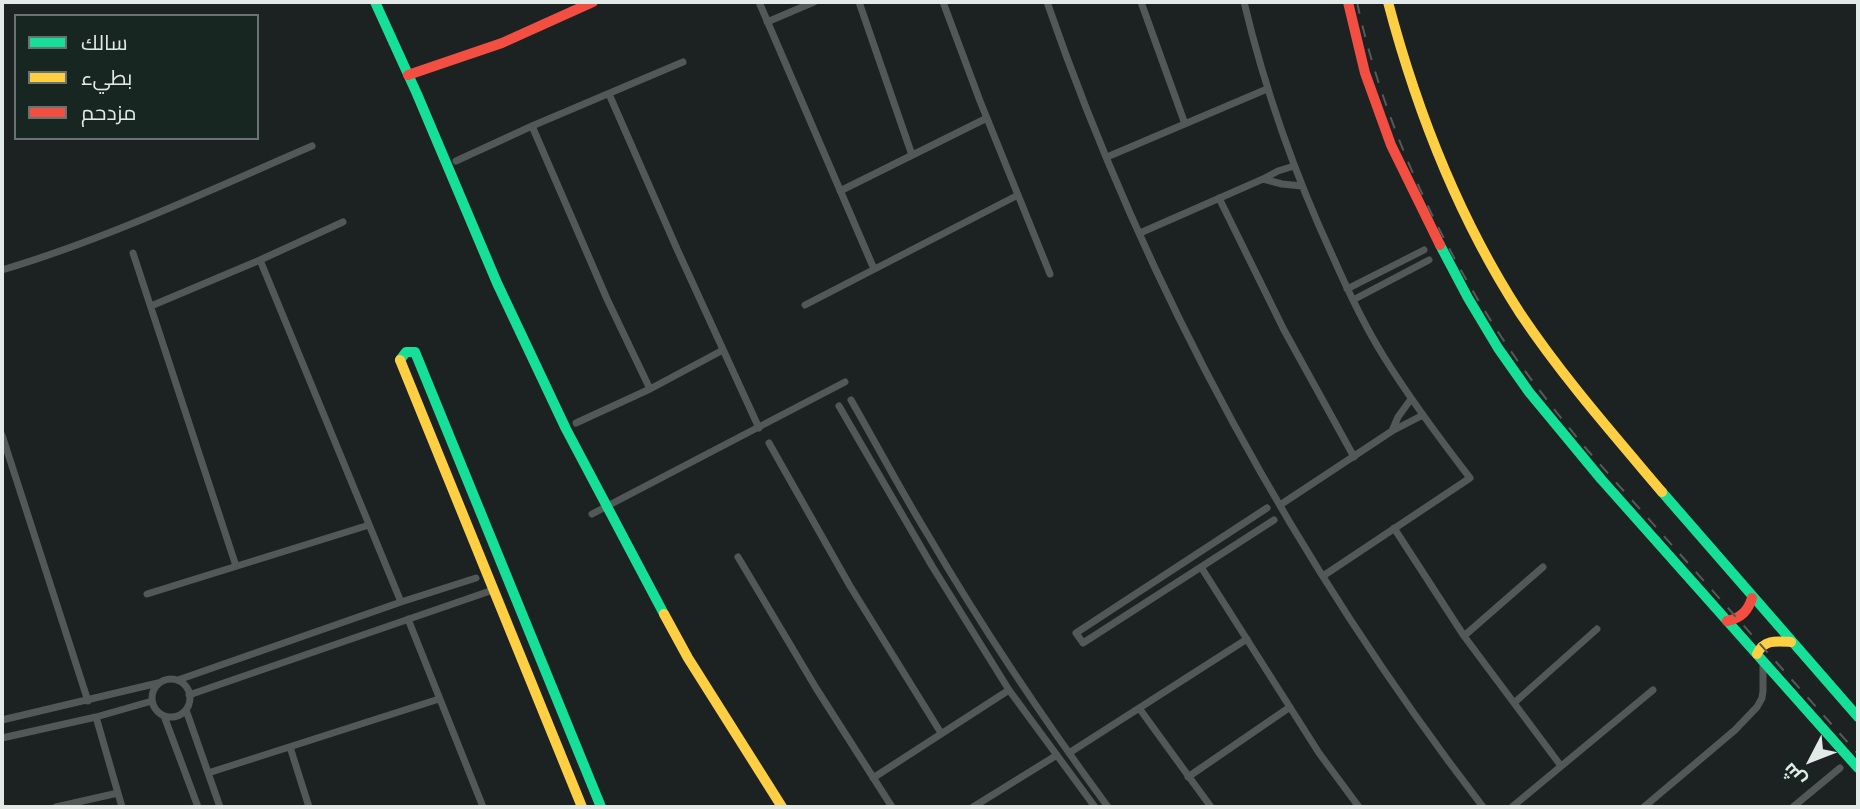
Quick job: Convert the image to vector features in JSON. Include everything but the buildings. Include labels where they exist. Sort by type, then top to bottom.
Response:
[{"type":"main road","points":[[375,2],[531,357],[688,658],[782,807]]},
{"type":"main road","points":[[408,75],[464,58],[521,36],[593,2]]},
{"type":"main road","points":[[1348,2],[1365,73],[1391,145],[1468,298],[1498,348],[1564,436],[1858,768]]},
{"type":"main road","points":[[1388,2],[1414,92],[1435,148],[1487,257],[1518,310],[1552,360],[1590,408],[1752,598],[1858,717]]},
{"type":"main road","points":[[582,807],[399,359],[406,352],[415,352],[601,807]]},
{"type":"main road","points":[[1727,621],[1744,614],[1752,598]]},
{"type":"main road","points":[[1760,657],[1761,646],[1769,641],[1791,642]]},
{"type":"main road","points":[[524,667],[531,660],[541,659]]},
{"type":"street","points":[[759,2],[874,270]]},
{"type":"street","points":[[767,22],[814,2]]},
{"type":"street","points":[[859,2],[912,155]]},
{"type":"street","points":[[943,2],[1049,274]]},
{"type":"street","points":[[1047,2],[1107,157],[1140,233],[1202,361],[1280,505],[1356,631],[1483,807]]},
{"type":"street","points":[[1141,2],[1185,124]]},
{"type":"street","points":[[1244,2],[1267,89],[1294,166],[1347,289],[1384,357],[1411,399],[1470,478],[1323,576]]},
{"type":"street","points":[[456,161],[683,62]]},
{"type":"street","points":[[1107,157],[1267,89]]},
{"type":"street","points":[[609,94],[651,193],[759,428]]},
{"type":"street","points":[[840,191],[987,118]]},
{"type":"street","points":[[532,126],[607,299],[650,389]]},
{"type":"street","points":[[2,270],[104,235],[312,146]]},
{"type":"street","points":[[1140,233],[1294,166]]},
{"type":"street","points":[[1263,179],[1303,186]]},
{"type":"street","points":[[806,305],[1017,195]]},
{"type":"street","points":[[1219,198],[1284,330],[1354,457]]},
{"type":"street","points":[[151,306],[343,222]]},
{"type":"street","points":[[1347,289],[1424,250]]},
{"type":"street","points":[[133,253],[236,566]]},
{"type":"street","points":[[260,260],[401,603]]},
{"type":"street","points":[[1353,300],[1429,260]]},
{"type":"street","points":[[576,424],[723,350]]},
{"type":"street","points":[[592,514],[845,382]]},
{"type":"street","points":[[1392,431],[1402,410],[1411,399]]},
{"type":"street","points":[[851,400],[952,576],[1015,674],[1108,807]]},
{"type":"street","points":[[839,406],[932,566],[1009,690],[1095,807]]},
{"type":"street","points":[[1280,505],[1392,431],[1423,415]]},
{"type":"street","points":[[858,440],[870,434]]},
{"type":"street","points":[[2,435],[88,701]]},
{"type":"street","points":[[769,443],[850,586],[942,733]]},
{"type":"street","points":[[1267,508],[1076,633],[1083,643],[1274,520]]},
{"type":"street","points":[[147,594],[369,525]]},
{"type":"street","points":[[1394,528],[1464,636],[1561,766]]},
{"type":"street","points":[[1232,531],[1239,542]]},
{"type":"street","points":[[738,557],[779,629],[892,807]]},
{"type":"street","points":[[1201,567],[1319,753],[1359,807]]},
{"type":"street","points":[[1464,636],[1543,567]]},
{"type":"street","points":[[3,718],[88,701],[169,679],[178,680],[476,578]]},
{"type":"street","points":[[190,695],[493,590]]},
{"type":"street","points":[[408,619],[483,807]]},
{"type":"street","points":[[1514,703],[1597,629]]},
{"type":"street","points":[[1069,753],[1247,639]]},
{"type":"street","points":[[1644,807],[1757,707],[1763,691],[1760,657]]},
{"type":"street","points":[[158,683],[153,691],[152,701],[156,710],[164,716],[173,717],[186,710],[189,703],[190,695],[178,680]]},
{"type":"street","points":[[873,778],[1009,690]]},
{"type":"street","points":[[1512,807],[1653,690]]},
{"type":"street","points":[[208,773],[439,699]]},
{"type":"street","points":[[2,738],[96,717],[152,701]]},
{"type":"street","points":[[1188,777],[1290,707]]},
{"type":"street","points":[[1139,708],[1211,807]]},
{"type":"street","points":[[186,710],[220,807]]},
{"type":"street","points":[[164,716],[198,807]]},
{"type":"street","points":[[96,717],[122,807]]},
{"type":"street","points":[[290,747],[309,807]]},
{"type":"street","points":[[973,807],[1056,755]]},
{"type":"street","points":[[1793,807],[1840,768]]},
{"type":"street","points":[[56,807],[118,793]]},
{"type":"street","points":[[987,799],[993,807]]},
{"type":"railway","points":[[1357,2],[1383,95],[1420,188],[1465,278],[1517,360],[1589,452],[1858,754]]},
{"type":"traffic: fast","points":[[375,2],[497,283],[566,429],[664,614]]},
{"type":"traffic: fast","points":[[1440,245],[1498,348],[1529,392],[1601,479],[1858,768]]},
{"type":"traffic: fast","points":[[400,360],[406,352],[415,352],[601,807]]},
{"type":"traffic: fast","points":[[1662,492],[1858,717]]},
{"type":"traffic: slow","points":[[1388,2],[1426,123],[1459,201],[1498,277],[1553,359],[1662,492]]},
{"type":"traffic: slow","points":[[400,360],[582,807]]},
{"type":"traffic: slow","points":[[664,614],[688,658],[782,807]]},
{"type":"traffic: slow","points":[[1757,654],[1767,643],[1791,642]]},
{"type":"traffic: jam","points":[[408,75],[502,43],[593,2]]},
{"type":"traffic: jam","points":[[1348,2],[1365,73],[1391,145],[1440,245]]},
{"type":"traffic: jam","points":[[1727,621],[1743,613],[1752,598]]}]
